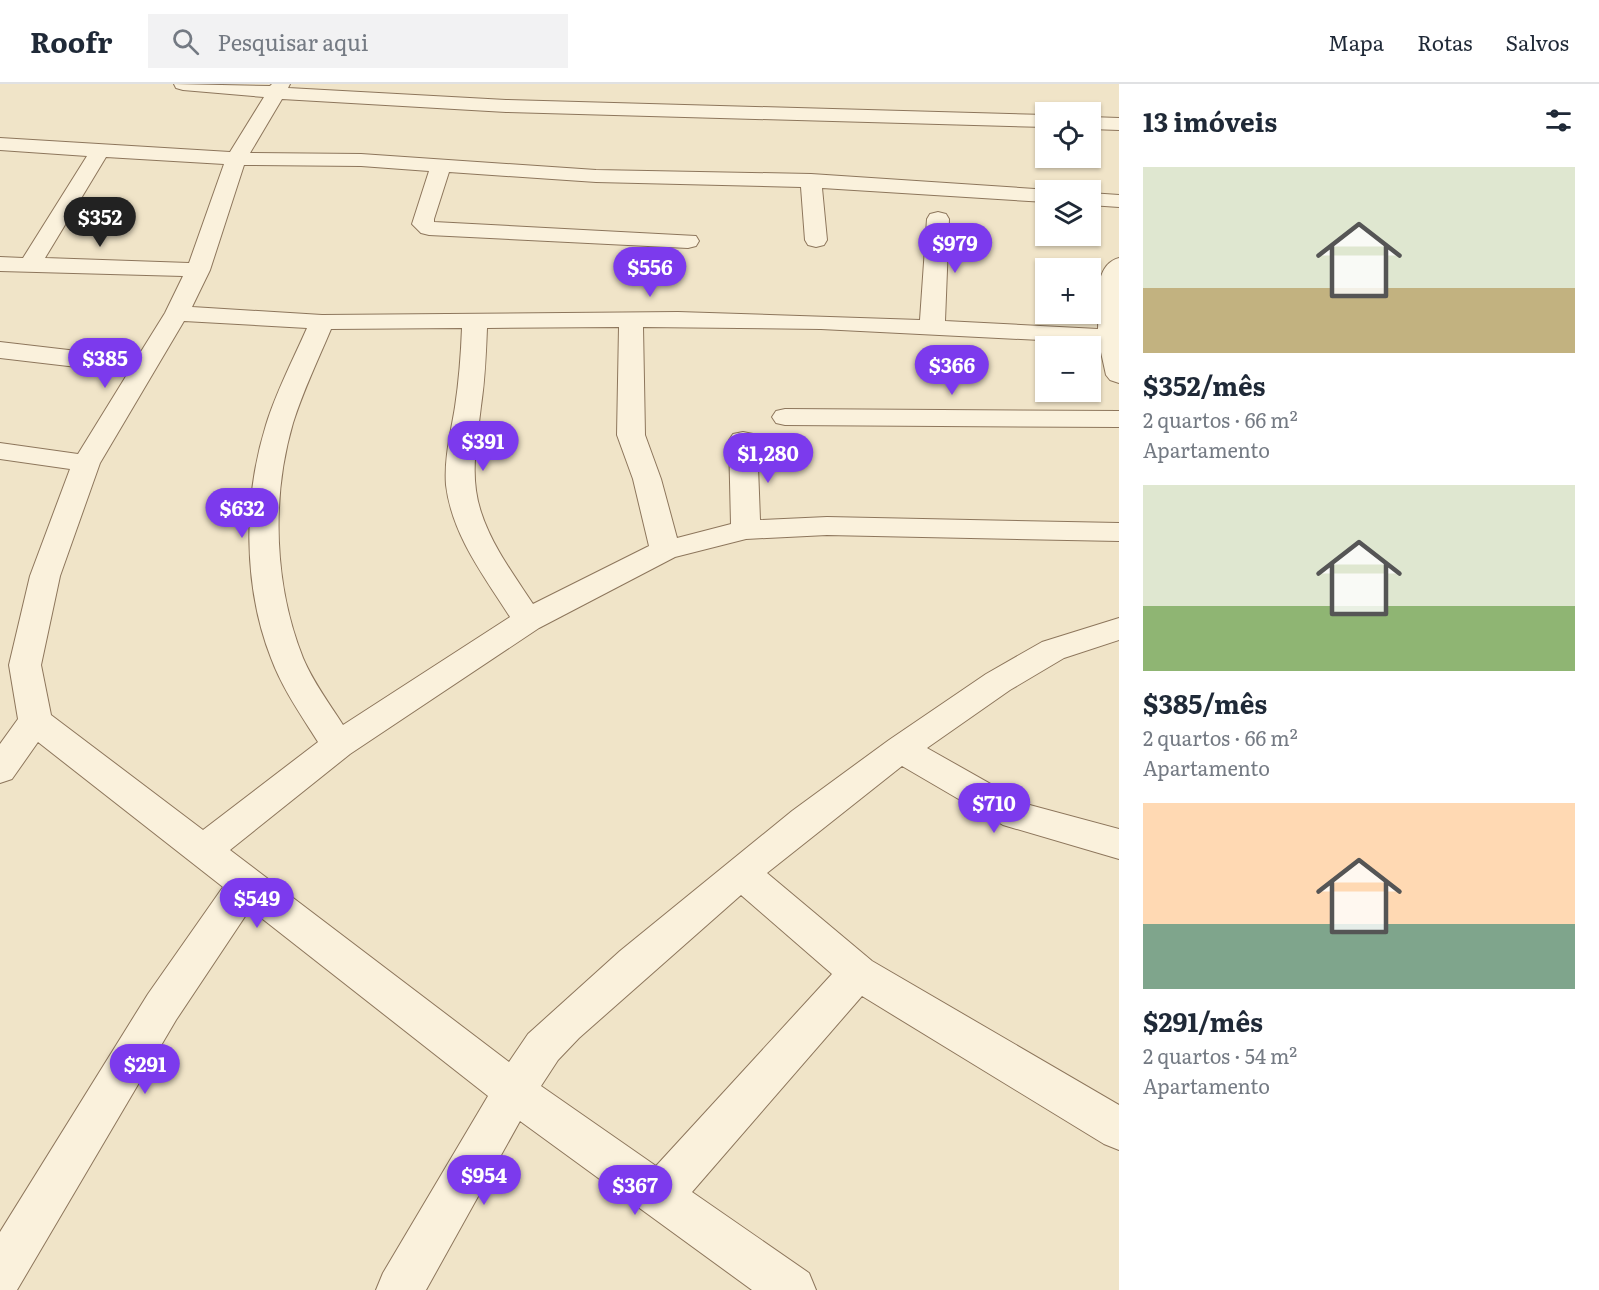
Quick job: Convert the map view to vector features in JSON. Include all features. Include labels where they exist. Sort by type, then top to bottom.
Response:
[{"type":"street","points":[[183,84],[628,112],[888,115],[1035,121]]},
{"type":"street","points":[[278,89],[236,159],[198,270],[177,313],[86,463],[13,664],[35,721],[514,1091],[792,1290]]},
{"type":"street","points":[[1101,123],[1119,124]]},
{"type":"street","points":[[0,144],[236,159],[361,160],[596,176],[811,180],[1035,195]]},
{"type":"street","points":[[29,266],[99,152]]},
{"type":"street","points":[[441,165],[423,219],[423,225],[429,228],[688,241]]},
{"type":"street","points":[[811,180],[816,240]]},
{"type":"street","points":[[1101,200],[1119,201]]},
{"type":"street","points":[[932,327],[938,219]]},
{"type":"street","points":[[0,264],[198,270]]},
{"type":"street","points":[[1119,265],[1112,273],[1114,337],[1119,375]]},
{"type":"street","points":[[177,313],[322,322],[631,319],[932,327],[1114,337]]},
{"type":"street","points":[[631,319],[631,435],[647,479],[665,550]]},
{"type":"street","points":[[476,321],[460,472],[461,494],[468,517],[487,558],[528,620]]},
{"type":"street","points":[[322,322],[276,437],[268,482],[265,559],[273,613],[287,660],[338,745]]},
{"type":"street","points":[[0,350],[146,366]]},
{"type":"street","points":[[785,417],[1119,419]]},
{"type":"street","points":[[743,440],[746,530]]},
{"type":"street","points":[[0,451],[86,463]]},
{"type":"street","points":[[204,850],[338,745],[528,620],[604,579],[665,550],[746,530],[826,526],[1119,532]]},
{"type":"street","points":[[400,1290],[514,1091],[543,1047],[565,1025],[634,963],[741,873],[805,821],[901,749],[998,682],[1053,650],[1119,629]]},
{"type":"street","points":[[0,770],[35,721]]},
{"type":"street","points":[[901,749],[981,797],[1016,815],[1119,844]]},
{"type":"street","points":[[741,873],[858,973],[1119,1129]]},
{"type":"street","points":[[0,1275],[162,1007],[245,885]]},
{"type":"street","points":[[660,1195],[858,973]]}]
